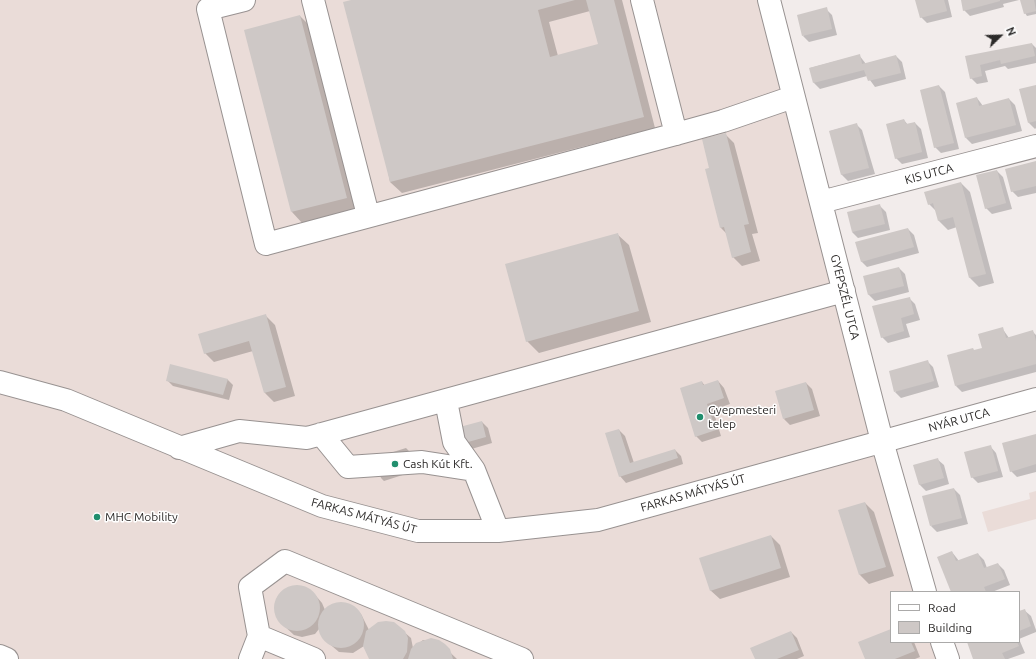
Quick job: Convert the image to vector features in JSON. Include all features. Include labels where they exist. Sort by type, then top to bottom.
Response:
[{"type":"street","points":[[244,0],[208,9],[266,244],[368,215],[723,121],[793,97]]},
{"type":"street","points":[[313,0],[368,215]]},
{"type":"street","points":[[642,0],[676,134]]},
{"type":"street","name":"GYEPSZÉL UTCA","points":[[769,0],[882,441],[925,591]]},
{"type":"street","name":"KIS UTCA","points":[[821,202],[1036,146]]},
{"type":"street","points":[[179,448],[239,431],[307,438],[844,291]]},
{"type":"street","name":"FARKAS MÁTYÁS ÚT","points":[[5,385],[66,400],[322,506],[418,531],[498,531],[598,520],[882,441]]},
{"type":"street","name":"NYÁR UTCA","points":[[882,441],[1036,399]]},
{"type":"street","points":[[446,401],[454,442],[474,470],[498,531]]},
{"type":"street","points":[[321,434],[348,467],[422,462],[474,470]]},
{"type":"street","points":[[250,659],[259,636],[250,587],[284,561],[522,659]]},
{"type":"street","points":[[259,636],[314,659]]},
{"type":"street","points":[[942,643],[948,659]]},
{"type":"street","points":[[0,656],[7,659]]},
{"type":"shaded area","points":[[0,0],[763,0],[921,591],[890,591],[890,643],[939,643],[945,659],[0,659]]},
{"type":"shaded area","points":[[1036,491],[1036,519],[988,532],[982,512],[1030,499],[1029,493]]},
{"type":"building","points":[[351,0],[575,0],[538,10],[550,57],[598,44],[586,0],[614,0],[644,117],[390,182],[343,2]]},
{"type":"building","points":[[915,0],[944,0],[947,11],[920,18]]},
{"type":"building","points":[[961,0],[1000,0],[1000,1],[963,11]]},
{"type":"building","points":[[1020,0],[1034,0],[1036,11],[1024,14]]},
{"type":"building","points":[[827,7],[832,29],[802,36],[797,15]]},
{"type":"building","points":[[300,15],[347,198],[291,212],[244,30]]},
{"type":"building","points":[[1032,43],[1035,56],[1001,64],[999,55],[1000,60],[980,65],[982,76],[970,79],[965,56]]},
{"type":"building","points":[[860,54],[862,64],[896,55],[901,73],[868,81],[864,70],[813,83],[809,68]]},
{"type":"building","points":[[939,85],[954,143],[934,148],[920,90]]},
{"type":"building","points":[[1036,85],[1036,121],[1028,123],[1019,89]]},
{"type":"building","points":[[977,97],[979,106],[1009,98],[1016,125],[965,138],[956,103]]},
{"type":"building","points":[[904,119],[906,124],[915,122],[922,152],[895,159],[886,124]]},
{"type":"building","points":[[857,123],[869,168],[841,175],[829,131]]},
{"type":"building","points":[[726,133],[749,224],[744,225],[751,252],[732,258],[724,227],[720,228],[705,169],[709,168],[702,139]]},
{"type":"building","points":[[1036,161],[1036,186],[1011,192],[1005,169]]},
{"type":"building","points":[[997,170],[1006,203],[985,209],[976,175]]},
{"type":"building","points":[[961,182],[986,274],[969,278],[953,217],[938,221],[933,203],[928,205],[924,192]]},
{"type":"building","points":[[880,204],[885,224],[852,232],[847,212]]},
{"type":"building","points":[[908,228],[914,247],[861,262],[855,242]]},
{"type":"building","points":[[618,233],[639,311],[526,342],[505,264]]},
{"type":"building","points":[[899,267],[904,286],[868,295],[863,276]]},
{"type":"building","points":[[910,297],[914,314],[901,318],[904,331],[881,338],[872,306]]},
{"type":"building","points":[[266,314],[286,387],[264,393],[249,341],[204,354],[198,334]]},
{"type":"building","points":[[1003,327],[1006,338],[1033,330],[1036,341],[1036,364],[955,386],[947,355],[973,348],[974,350],[982,348],[978,334]]},
{"type":"building","points":[[928,360],[934,381],[894,392],[889,371]]},
{"type":"building","points":[[170,364],[228,379],[223,395],[166,381]]},
{"type":"building","name":"Gyepmesteri telep","points":[[718,380],[724,398],[707,404],[716,430],[695,437],[680,388],[702,381],[703,385]]},
{"type":"building","points":[[806,382],[814,410],[783,419],[775,391]]},
{"type":"building","points":[[482,421],[486,437],[461,444],[456,428]]},
{"type":"building","points":[[619,429],[630,463],[675,449],[678,458],[619,477],[605,433]]},
{"type":"building","points":[[1036,434],[1036,464],[1010,472],[1002,443]]},
{"type":"building","points":[[991,445],[998,471],[971,478],[964,452]]},
{"type":"building","points":[[938,458],[944,478],[919,485],[913,465]]},
{"type":"building","points":[[954,488],[962,518],[930,526],[922,496]]},
{"type":"building","points":[[865,502],[886,567],[859,575],[838,510]]},
{"type":"building","points":[[771,535],[781,568],[710,591],[699,558]]},
{"type":"building","points":[[952,551],[956,561],[978,553],[984,568],[998,563],[1005,579],[984,587],[986,591],[951,591],[937,557]]},
{"type":"building","points":[[293,585],[301,585],[310,589],[316,595],[320,608],[316,621],[310,627],[301,631],[293,631],[284,627],[278,621],[274,612],[274,604],[278,595],[284,589]]},
{"type":"building","points":[[337,602],[345,602],[354,606],[360,612],[364,625],[360,638],[354,644],[345,648],[337,648],[328,644],[322,638],[318,629],[318,621],[322,612],[328,606]]},
{"type":"building","points":[[1025,609],[1031,626],[1020,631],[1020,611]]},
{"type":"building","points":[[378,622],[394,622],[405,631],[408,638],[407,652],[403,659],[369,659],[363,646],[366,631]]},
{"type":"building","points":[[890,629],[890,643],[911,643],[915,651],[895,659],[865,659],[858,642]]},
{"type":"building","points":[[791,631],[799,650],[777,659],[755,659],[750,648]]},
{"type":"building","points":[[431,638],[439,640],[445,644],[450,649],[453,659],[408,659],[411,649],[416,643]]},
{"type":"building","points":[[967,643],[1018,643],[1019,646],[1002,653],[1005,659],[973,659]]},
{"type":"place","name":"Gyepmesteri telep","points":[[700,417]]},
{"type":"place","name":"Cash Kút Kft.","points":[[395,464]]},
{"type":"place","name":"MHC Mobility","points":[[97,517]]}]
